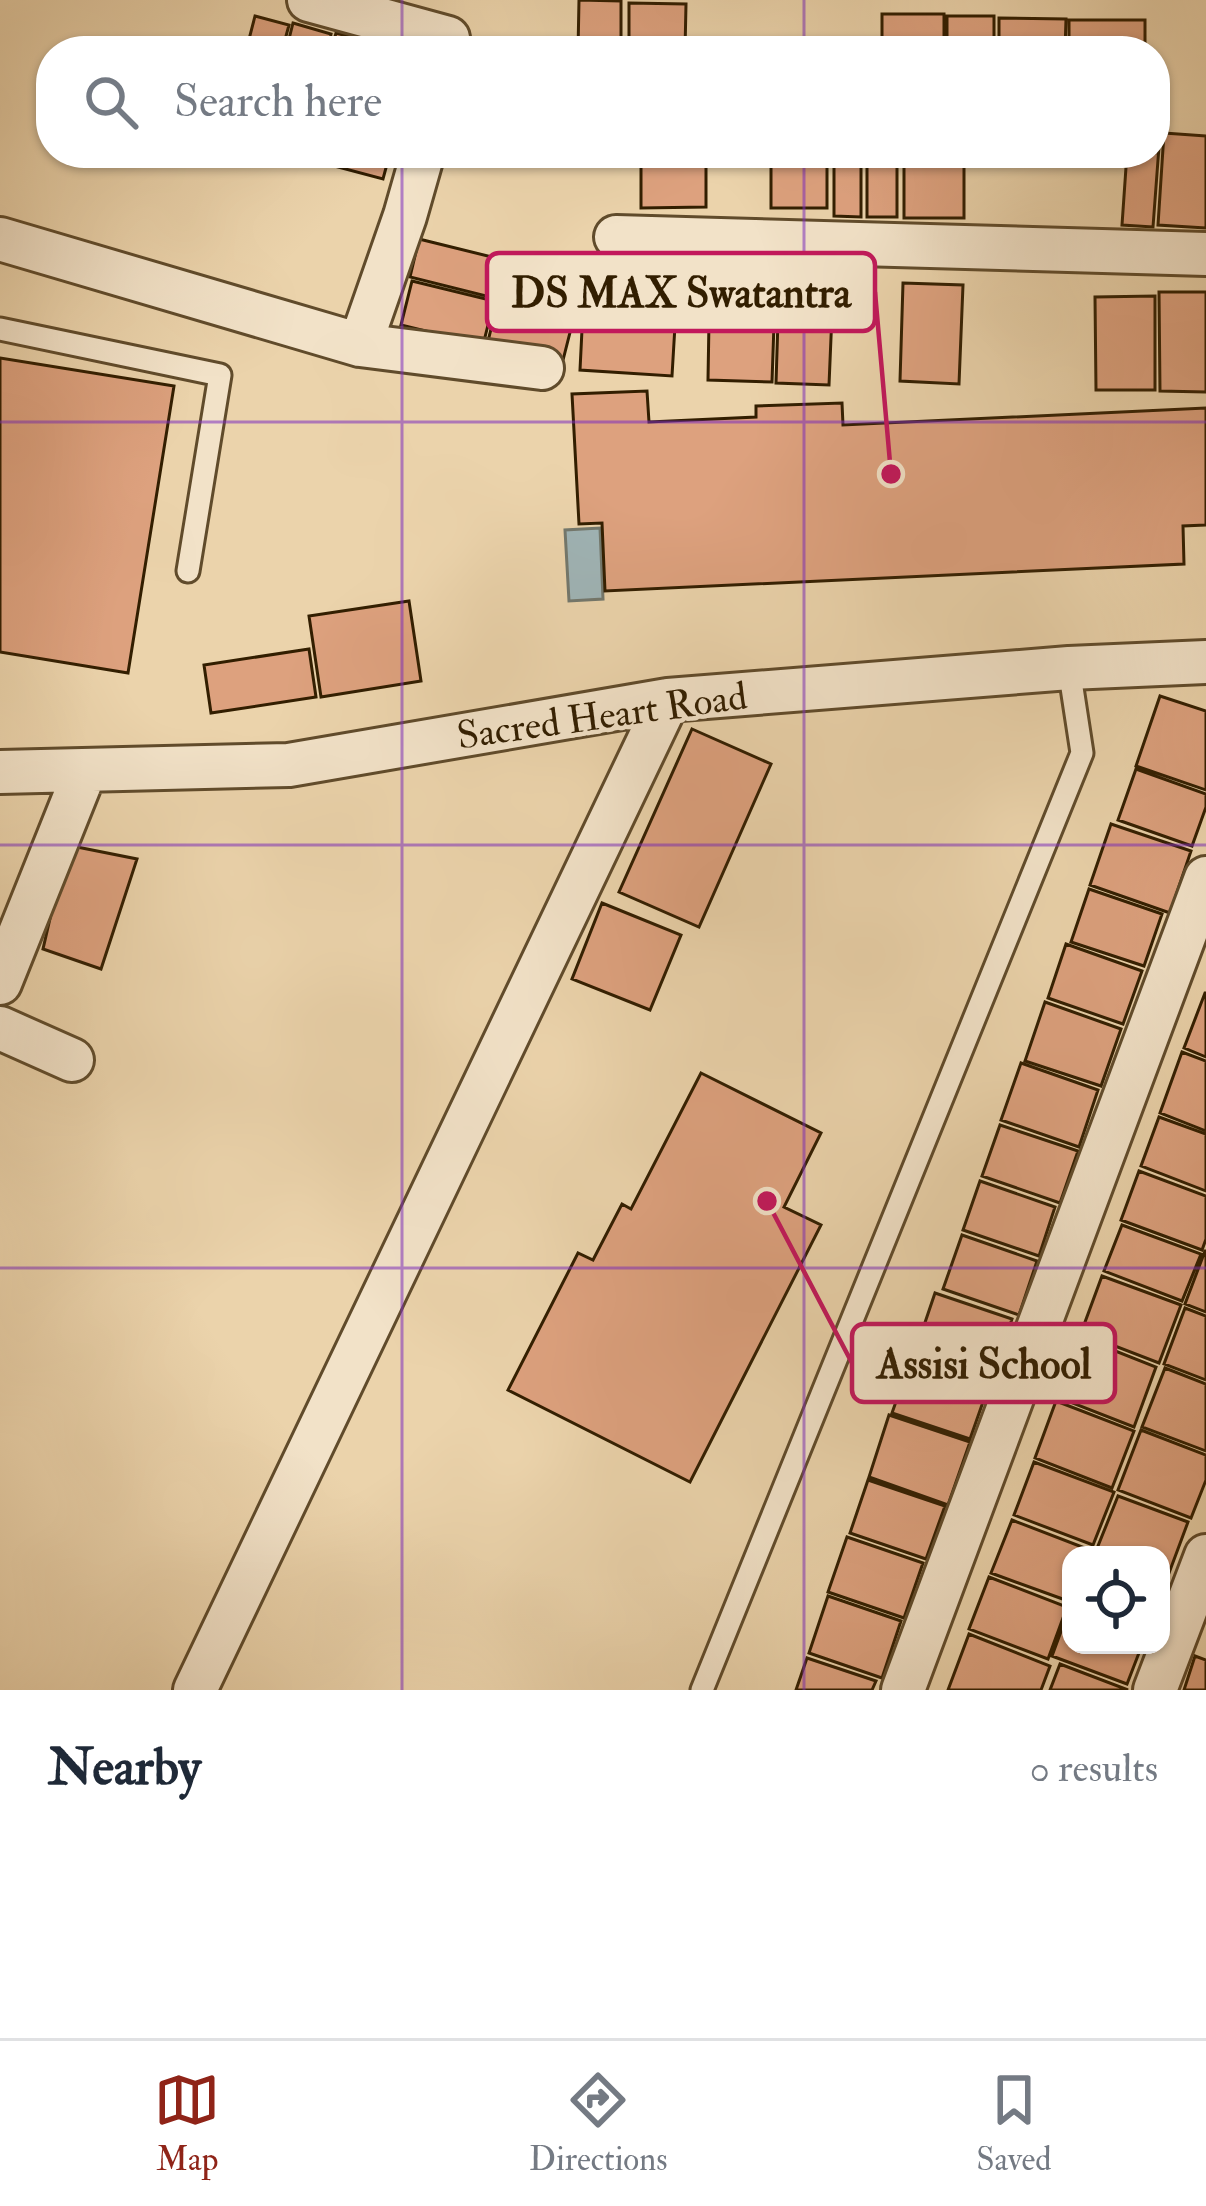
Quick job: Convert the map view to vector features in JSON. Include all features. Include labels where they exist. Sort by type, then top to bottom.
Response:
[{"type":"street","points":[[309,0],[451,30]]},
{"type":"street","points":[[360,345],[419,168]]},
{"type":"street","points":[[616,237],[1206,254]]},
{"type":"street","points":[[0,238],[360,345],[542,368]]},
{"type":"street","name":"Sacred Heart Road","points":[[0,772],[290,765],[668,700],[1069,668],[1206,662]]},
{"type":"street","points":[[195,1690],[668,700]]},
{"type":"street","points":[[0,983],[85,771]]},
{"type":"street","points":[[903,1690],[1206,878]]},
{"type":"street","points":[[0,1028],[72,1060]]},
{"type":"street","points":[[1156,1690],[1206,1556]]},
{"type":"lane","points":[[0,329],[220,375],[188,571]]},
{"type":"lane","points":[[702,1690],[1082,753],[1069,668]]},
{"type":"shaded area","points":[[600,528],[603,599],[569,601],[565,530]]},
{"type":"building","points":[[579,0],[621,1],[621,36],[578,36]]},
{"type":"building","points":[[629,3],[686,4],[685,36],[629,36]]},
{"type":"building","points":[[882,14],[944,14],[944,36],[882,36]]},
{"type":"building","points":[[255,16],[289,25],[286,36],[250,36]]},
{"type":"building","points":[[947,16],[994,16],[994,36],[947,36]]},
{"type":"building","points":[[999,18],[1066,19],[1065,36],[999,36]]},
{"type":"building","points":[[1069,20],[1145,20],[1145,36],[1069,36]]},
{"type":"building","points":[[293,23],[331,34],[331,36],[290,36]]},
{"type":"building","points":[[1170,133],[1206,136],[1206,228],[1158,225],[1162,168],[1170,168]]},
{"type":"building","points":[[342,168],[386,168],[383,179]]},
{"type":"building","points":[[641,168],[706,168],[706,207],[641,208]]},
{"type":"building","points":[[771,168],[827,168],[827,208],[771,208]]},
{"type":"building","points":[[834,168],[861,168],[861,217],[834,216]]},
{"type":"building","points":[[867,168],[897,168],[897,217],[867,217]]},
{"type":"building","points":[[904,168],[964,168],[964,218],[904,218]]},
{"type":"building","points":[[1126,168],[1157,168],[1153,227],[1122,225]]},
{"type":"building","points":[[419,239],[500,259],[490,297],[410,277]]},
{"type":"building","points":[[507,266],[582,285],[562,364],[487,345]]},
{"type":"building","points":[[585,269],[678,275],[672,376],[580,370]]},
{"type":"building","points":[[412,281],[494,301],[483,345],[401,325]]},
{"type":"building","points":[[903,283],[963,285],[959,384],[900,381]]},
{"type":"building","points":[[779,288],[833,290],[829,385],[776,383]]},
{"type":"building","points":[[1159,292],[1206,292],[1206,392],[1160,391]]},
{"type":"building","points":[[1155,296],[1155,390],[1096,390],[1095,297]]},
{"type":"building","points":[[709,321],[774,324],[772,382],[708,380]]},
{"type":"building","points":[[0,358],[174,386],[128,673],[0,652]]},
{"type":"building","points":[[647,391],[649,422],[756,417],[756,406],[842,403],[843,425],[1206,408],[1206,525],[1183,526],[1184,564],[605,591],[602,523],[579,524],[572,394]]},
{"type":"building","points":[[409,601],[421,681],[321,697],[309,616]]},
{"type":"building","points":[[309,649],[316,697],[211,713],[204,665]]},
{"type":"building","points":[[1160,696],[1206,711],[1206,790],[1136,766]]},
{"type":"building","points":[[692,729],[771,764],[699,927],[619,892]]},
{"type":"building","points":[[1136,769],[1206,794],[1192,846],[1118,820]]},
{"type":"building","points":[[1111,824],[1191,851],[1170,913],[1090,885]]},
{"type":"building","points":[[67,845],[137,859],[101,969],[43,949]]},
{"type":"building","points":[[1089,889],[1162,914],[1144,966],[1071,942]]},
{"type":"building","points":[[602,903],[681,935],[650,1010],[572,979]]},
{"type":"building","points":[[1066,944],[1142,971],[1123,1024],[1048,998]]},
{"type":"building","points":[[1206,993],[1206,1057],[1184,1048]]},
{"type":"building","points":[[1045,1002],[1121,1029],[1101,1086],[1025,1061]]},
{"type":"building","points":[[1182,1052],[1206,1061],[1206,1131],[1160,1113]]},
{"type":"building","points":[[1021,1063],[1098,1090],[1079,1147],[1001,1120]]},
{"type":"building","points":[[701,1073],[821,1133],[784,1207],[821,1225],[690,1482],[508,1390],[578,1253],[593,1260],[622,1204],[631,1209]]},
{"type":"building","points":[[1159,1117],[1206,1134],[1206,1191],[1141,1166]]},
{"type":"building","points":[[1000,1125],[1078,1151],[1060,1203],[982,1176]]},
{"type":"building","points":[[1139,1171],[1206,1196],[1202,1250],[1121,1220]]},
{"type":"building","points":[[980,1181],[1055,1207],[1039,1256],[963,1230]]},
{"type":"building","points":[[1122,1225],[1201,1254],[1182,1301],[1104,1271]]},
{"type":"building","points":[[962,1235],[1037,1261],[1019,1315],[943,1289]]},
{"type":"building","points":[[1206,1251],[1206,1312],[1185,1304]]},
{"type":"building","points":[[1102,1276],[1181,1305],[1159,1363],[1081,1333]]},
{"type":"building","points":[[935,1293],[1012,1319],[992,1378],[915,1352]]},
{"type":"building","points":[[1185,1308],[1206,1316],[1206,1380],[1164,1364]]},
{"type":"building","points":[[1080,1337],[1156,1367],[1134,1427],[1057,1397]]},
{"type":"building","points":[[912,1356],[990,1382],[970,1439],[892,1413]]},
{"type":"building","points":[[1165,1368],[1206,1384],[1206,1451],[1142,1427]]},
{"type":"building","points":[[1056,1401],[1134,1431],[1112,1488],[1035,1458]]},
{"type":"building","points":[[889,1415],[970,1442],[948,1505],[869,1477]]},
{"type":"building","points":[[1141,1430],[1206,1455],[1206,1480],[1191,1518],[1118,1490]]},
{"type":"building","points":[[1034,1462],[1114,1492],[1093,1545],[1014,1515]]},
{"type":"building","points":[[868,1480],[945,1506],[926,1559],[850,1533]]},
{"type":"building","points":[[1118,1496],[1188,1522],[1170,1570],[1170,1546],[1098,1546]]},
{"type":"building","points":[[1012,1520],[1080,1546],[1062,1546],[1062,1599],[991,1573]]},
{"type":"building","points":[[847,1537],[923,1563],[904,1618],[828,1592]]},
{"type":"building","points":[[989,1577],[1062,1605],[1062,1621],[1048,1659],[969,1629]]},
{"type":"building","points":[[828,1596],[901,1621],[882,1678],[809,1653]]},
{"type":"building","points":[[1062,1629],[1062,1654],[1139,1654],[1127,1684],[1052,1656]]},
{"type":"building","points":[[969,1634],[1050,1666],[1041,1690],[948,1690]]},
{"type":"building","points":[[1195,1656],[1206,1660],[1206,1690],[1184,1690]]},
{"type":"building","points":[[807,1658],[876,1681],[872,1690],[796,1690]]},
{"type":"building","points":[[1060,1664],[1128,1690],[1050,1690]]},
{"type":"place","name":"DS MAX Swatantra","points":[[891,474]]},
{"type":"place","name":"Assisi School","points":[[767,1201]]}]
